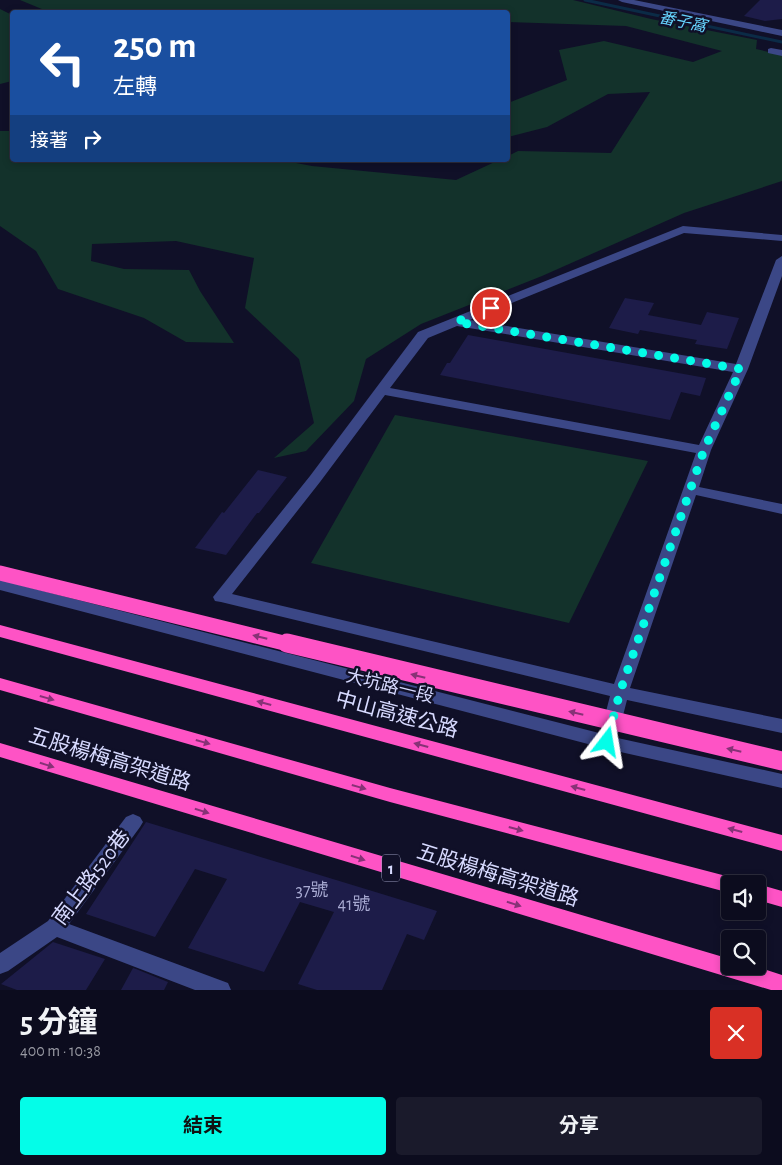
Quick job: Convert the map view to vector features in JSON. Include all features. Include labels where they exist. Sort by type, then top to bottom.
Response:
[{"type":"highway","points":[[0,573],[511,698],[782,761]]},
{"type":"highway","name":"中山高速公路","points":[[0,631],[782,843]]},
{"type":"highway","points":[[0,684],[390,795],[721,883]]},
{"type":"highway","name":"五股楊梅高架道路","points":[[0,750],[782,984]]},
{"type":"highway","points":[[766,894],[782,899]]},
{"type":"street","points":[[622,0],[684,9],[782,33]]},
{"type":"street","points":[[771,50],[782,53]]},
{"type":"street","points":[[782,238],[683,230],[423,335],[321,471],[221,597],[620,692],[782,726]]},
{"type":"street","points":[[607,742],[620,692],[692,490],[704,450],[741,369],[782,260]]},
{"type":"street","points":[[456,322],[741,369]]},
{"type":"street","points":[[380,390],[704,450]]},
{"type":"street","points":[[692,490],[782,509]]},
{"type":"street","name":"大坑路一段","points":[[0,585],[607,742],[782,781]]},
{"type":"street","name":"南上路520巷","points":[[0,965],[55,927],[133,822]]},
{"type":"street","points":[[55,927],[220,990]]},
{"type":"green space","points":[[20,0],[573,0],[651,19],[757,40],[756,49],[782,55],[782,181],[684,213],[542,276],[421,324],[366,359],[354,401],[306,451],[274,458],[314,423],[299,359],[245,308],[254,258],[176,241],[92,244],[91,261],[124,269],[189,270],[200,291],[234,343],[186,342],[144,318],[58,289],[36,251],[0,226],[0,131],[10,131],[10,162],[291,162],[312,166],[456,180],[495,162],[510,162],[510,155],[518,151],[611,153],[650,92],[608,94],[547,127],[510,136],[510,102],[567,80],[559,50],[604,41],[693,62],[722,51],[626,26],[510,22],[510,10],[44,10]]},
{"type":"green space","points":[[0,9],[10,14],[10,82],[0,84]]},
{"type":"green space","points":[[395,415],[648,461],[569,623],[311,563]]},
{"type":"building","points":[[760,0],[782,0],[782,19],[765,21],[744,16]]},
{"type":"building","points":[[625,298],[654,303],[648,315],[701,325],[707,312],[739,318],[727,349],[695,344],[697,340],[640,330],[638,334],[609,328]]},
{"type":"building","points":[[468,335],[706,378],[700,396],[681,392],[670,420],[440,375]]},
{"type":"building","points":[[258,470],[287,477],[226,555],[195,548],[222,512],[224,513]]},
{"type":"building","points":[[146,822],[437,911],[424,940],[407,934],[382,990],[317,990],[298,984],[334,912],[300,902],[264,972],[188,948],[227,879],[195,869],[155,937],[86,914]]},
{"type":"building","points":[[53,942],[105,959],[86,990],[17,990],[1,984]]},
{"type":"building","points":[[133,968],[168,982],[164,990],[121,990]]},
{"type":"waterway","name":"番子窩","points":[[585,0],[782,42]]},
{"type":"route","points":[[491,308],[456,322],[741,369],[704,450],[692,490],[620,692],[607,742]]}]
